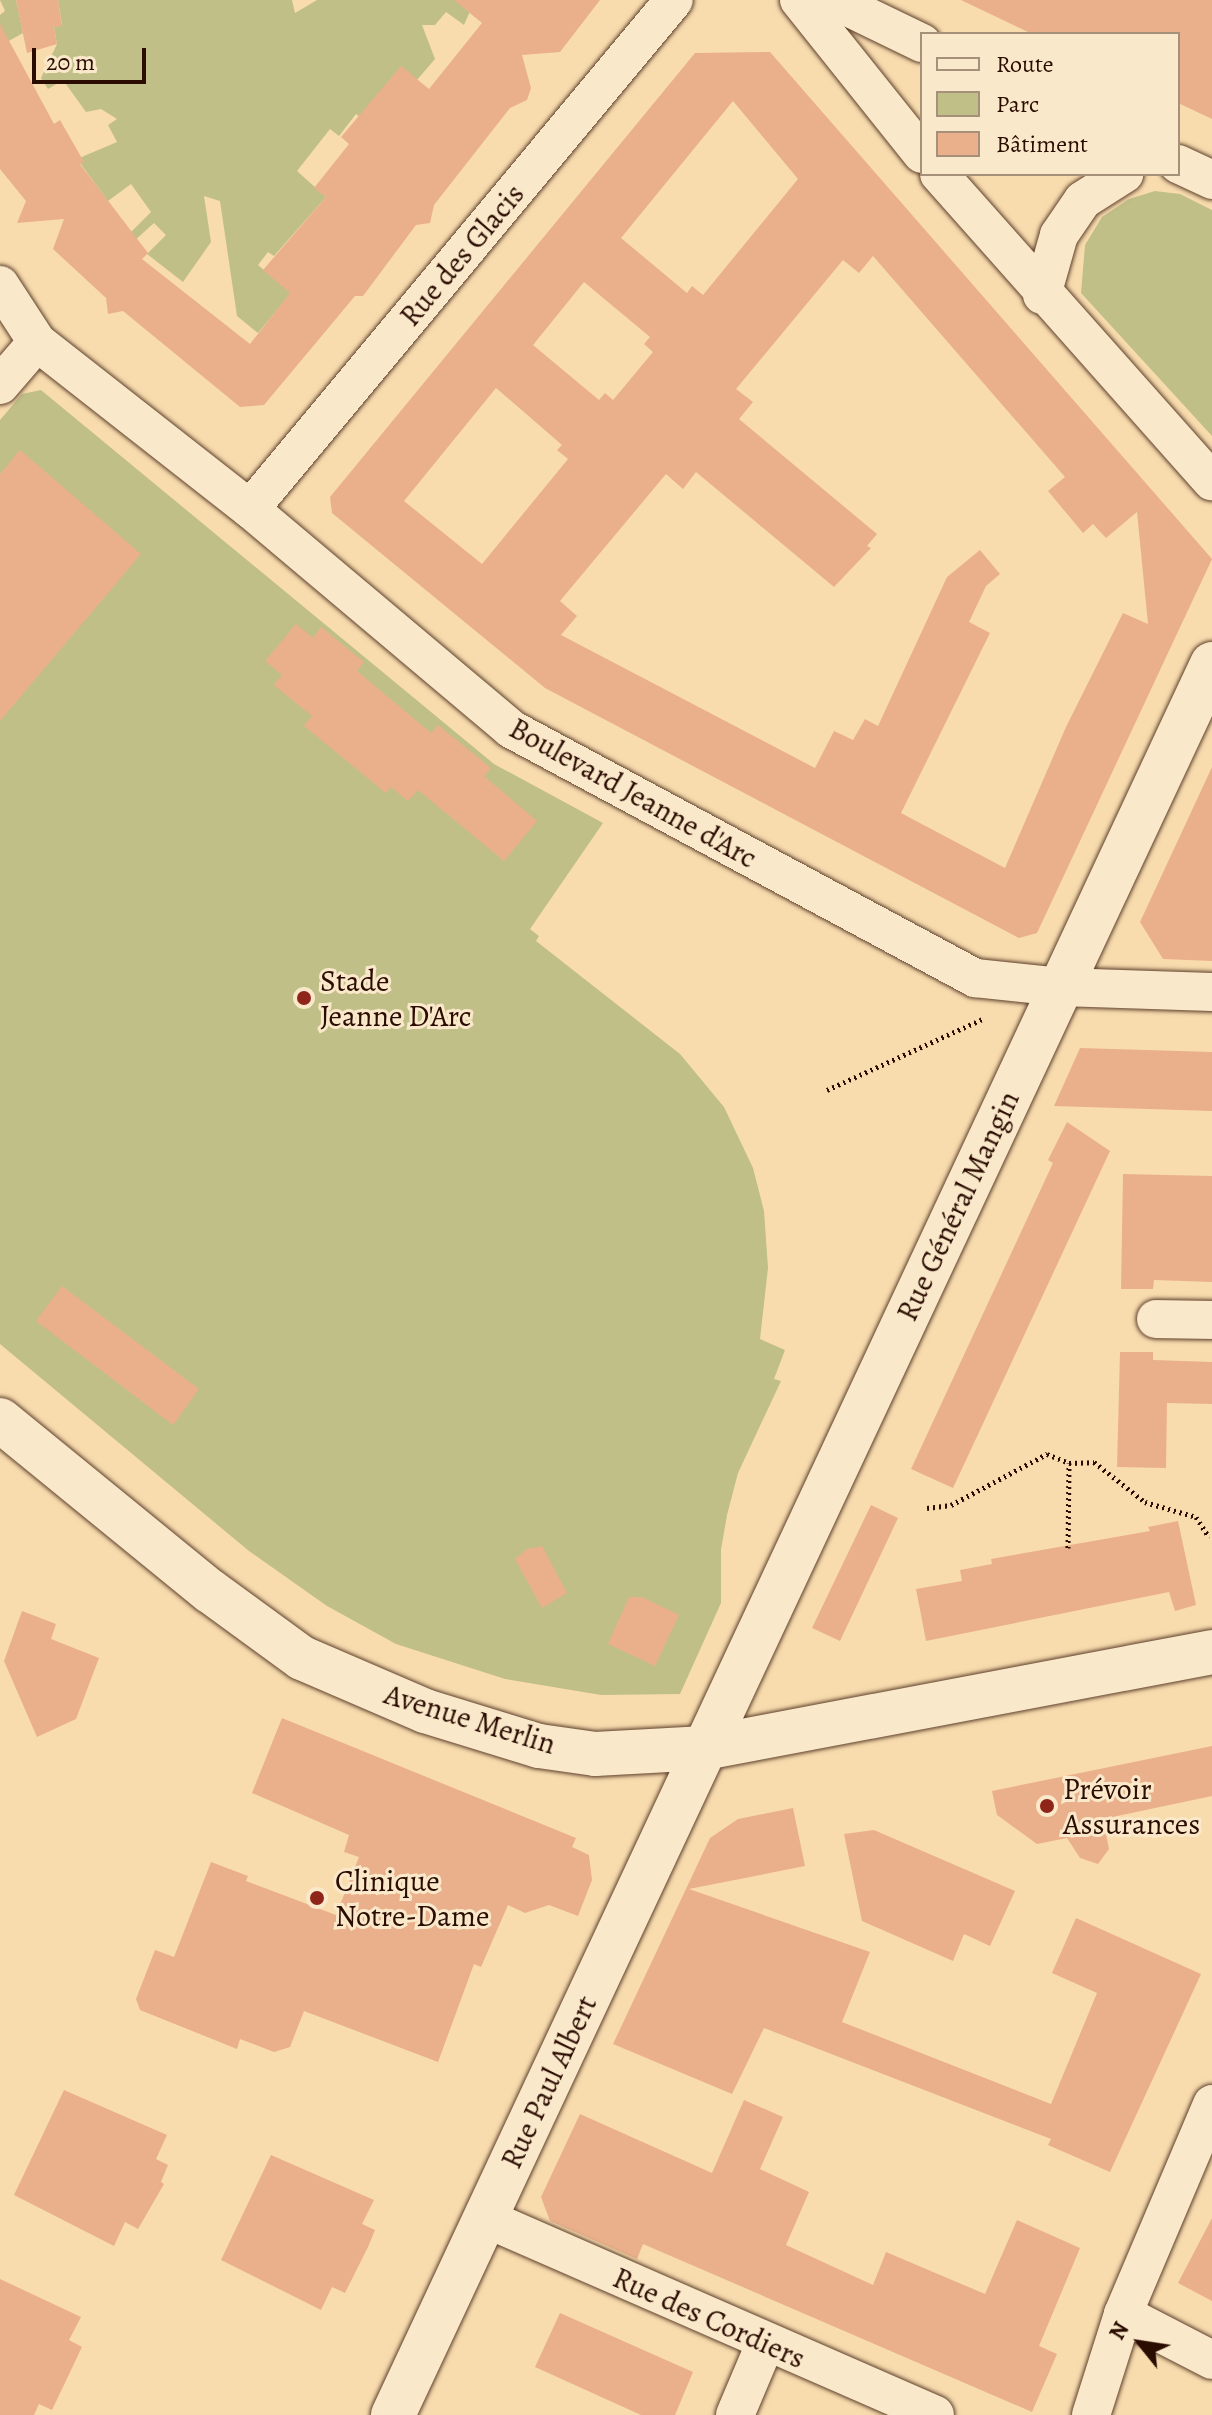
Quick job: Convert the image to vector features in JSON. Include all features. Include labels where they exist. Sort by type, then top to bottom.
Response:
[{"type":"main road","name":"Rue Général Mangin","points":[[705,1748],[1212,664]]},
{"type":"main road","name":"Avenue Merlin","points":[[0,1420],[210,1591],[302,1658],[425,1711],[539,1746],[595,1754],[705,1748],[1212,1652]]},
{"type":"main road","name":"Rue Paul Albert","points":[[393,2415],[705,1748]]},
{"type":"street","name":"Rue des Glacis","points":[[250,509],[674,0]]},
{"type":"street","points":[[799,0],[920,151]]},
{"type":"street","points":[[833,0],[920,42]]},
{"type":"street","points":[[1180,165],[1212,180]]},
{"type":"street","points":[[941,176],[1042,295],[1212,481]]},
{"type":"street","points":[[1042,295],[1059,235],[1083,200],[1121,176]]},
{"type":"street","name":"Boulevard Jeanne d'Arc","points":[[0,285],[37,342],[250,509],[511,729],[975,978],[1061,987],[1212,992]]},
{"type":"street","points":[[0,385],[37,342]]},
{"type":"street","points":[[1156,1319],[1212,1320]]},
{"type":"street","points":[[1091,2415],[1123,2314],[1212,2104]]},
{"type":"street","name":"Rue des Cordiers","points":[[485,2218],[765,2344],[935,2415]]},
{"type":"street","points":[[1123,2314],[1212,2360]]},
{"type":"street","points":[[735,2415],[765,2344]]},
{"type":"path","points":[[827,1090],[988,1016]]},
{"type":"path","points":[[927,1508],[951,1505],[1047,1454],[1069,1463],[1094,1462],[1145,1502],[1196,1517],[1209,1537]]},
{"type":"path","points":[[1068,1548],[1069,1463]]},
{"type":"green space","points":[[0,0],[16,0],[23,33],[0,46],[0,15],[5,11]]},
{"type":"green space","points":[[58,0],[292,0],[295,13],[317,0],[475,0],[464,25],[446,12],[435,25],[422,25],[435,59],[417,80],[395,146],[356,114],[339,136],[330,129],[297,171],[326,197],[274,256],[268,252],[258,265],[291,293],[258,333],[237,316],[220,201],[204,196],[211,242],[183,282],[147,254],[166,235],[154,223],[133,242],[127,236],[151,212],[131,184],[108,201],[77,159],[117,142],[108,125],[117,119],[101,109],[86,112],[63,80],[48,89],[41,78],[57,44],[54,27],[62,25]]},
{"type":"green space","points":[[1155,191],[1180,194],[1212,210],[1212,436],[1081,293],[1085,245],[1102,217],[1129,199]]},
{"type":"green space","name":"Stade Jeanne D'Arc","points":[[41,390],[494,764],[603,823],[530,929],[539,936],[536,941],[680,1054],[724,1107],[753,1168],[764,1211],[768,1268],[760,1339],[785,1350],[774,1379],[781,1381],[738,1473],[727,1515],[721,1550],[721,1603],[680,1694],[601,1695],[505,1679],[396,1644],[327,1606],[249,1551],[0,1344],[0,420],[22,394]]},
{"type":"building","points":[[16,0],[58,0],[62,26],[54,27],[57,44],[27,53]]},
{"type":"building","points":[[454,0],[600,0],[560,52],[522,55],[531,88],[527,100],[510,108],[434,205],[430,223],[416,225],[363,296],[355,296],[264,405],[240,407],[123,311],[108,314],[106,298],[53,249],[64,219],[17,223],[26,201],[0,169],[0,24],[54,124],[60,120],[84,162],[80,164],[148,253],[142,259],[250,344],[290,293],[263,270],[326,197],[314,188],[349,144],[341,137],[401,66],[429,89],[482,23]]},
{"type":"building","points":[[961,0],[1212,0],[1212,119],[1180,104],[1180,32],[1028,32]]},
{"type":"building","points":[[770,52],[1212,559],[1037,933],[1019,938],[545,688],[332,513],[330,497],[695,53]],"holes":[[[733,101],[798,179],[703,295],[692,286],[687,293],[621,238]],[[873,256],[1065,477],[1048,491],[1083,533],[1093,524],[1106,538],[1137,512],[1148,624],[1123,613],[1066,727],[1005,868],[901,813],[990,633],[969,622],[986,586],[1000,574],[980,550],[947,577],[878,726],[865,719],[853,740],[834,731],[815,768],[561,635],[577,616],[560,601],[666,474],[683,489],[696,472],[834,587],[871,548],[867,546],[877,534],[739,419],[753,402],[736,389],[843,260],[859,273]],[[584,282],[650,337],[644,344],[653,352],[613,400],[605,393],[599,400],[533,345]],[[496,388],[562,445],[557,450],[568,459],[482,564],[404,501]]]},
{"type":"building","points":[[20,450],[141,554],[0,721],[0,474]]},
{"type":"building","points":[[296,624],[313,638],[321,627],[364,662],[357,671],[431,733],[438,725],[491,768],[484,776],[537,821],[504,861],[418,790],[408,801],[391,787],[386,793],[304,726],[312,716],[274,685],[282,675],[265,661]]},
{"type":"building","points":[[1212,767],[1212,961],[1163,959],[1140,922]]},
{"type":"building","points":[[1080,1048],[1212,1052],[1212,1111],[1054,1106]]},
{"type":"building","points":[[1067,1122],[1110,1151],[953,1488],[911,1469],[1053,1163],[1048,1160]]},
{"type":"building","points":[[1123,1174],[1212,1176],[1212,1282],[1154,1280],[1153,1289],[1121,1289]]},
{"type":"building","points":[[62,1286],[199,1389],[173,1425],[36,1321]]},
{"type":"building","points":[[1120,1352],[1153,1352],[1153,1360],[1212,1362],[1212,1404],[1167,1403],[1166,1468],[1117,1467]]},
{"type":"building","points":[[871,1505],[898,1518],[840,1641],[812,1628]]},
{"type":"building","points":[[1178,1521],[1196,1605],[1175,1611],[1169,1592],[926,1641],[916,1589],[962,1581],[960,1570],[992,1564],[991,1559],[1150,1531],[1148,1527]]},
{"type":"building","points":[[542,1546],[567,1593],[542,1608],[515,1559],[527,1549]]},
{"type":"building","points":[[629,1597],[642,1597],[679,1615],[655,1666],[608,1644]]},
{"type":"building","points":[[22,1611],[56,1624],[51,1639],[99,1658],[76,1719],[37,1737],[4,1661]]},
{"type":"building","points":[[282,1718],[576,1838],[572,1847],[589,1855],[592,1880],[578,1916],[549,1905],[525,1913],[508,1905],[481,1967],[474,1964],[438,2062],[304,2011],[290,2047],[274,2052],[240,2039],[237,2049],[140,2010],[136,1999],[155,1950],[174,1957],[211,1862],[248,1876],[246,1881],[336,1915],[359,1857],[344,1852],[349,1835],[252,1793]]},
{"type":"building","points":[[1212,1746],[1212,1796],[1103,1819],[1109,1849],[1098,1864],[1080,1858],[1067,1838],[1037,1844],[997,1815],[992,1791]]},
{"type":"building","points":[[793,1808],[805,1866],[689,1889],[870,1952],[842,2022],[1051,2104],[1097,1993],[1052,1973],[1076,1918],[1201,1974],[1110,2172],[1048,2145],[1051,2139],[764,2028],[732,2094],[613,2044],[710,1838],[738,1819]]},
{"type":"building","points":[[874,1830],[1015,1891],[990,1946],[964,1934],[953,1961],[862,1921],[844,1834]]},
{"type":"building","points":[[64,2090],[167,2135],[156,2159],[168,2165],[161,2182],[164,2184],[138,2229],[125,2222],[114,2246],[14,2195]]},
{"type":"building","points":[[744,2100],[783,2117],[760,2169],[809,2192],[786,2245],[873,2285],[886,2252],[985,2294],[1017,2220],[1080,2248],[1039,2346],[1057,2354],[1032,2412],[643,2244],[637,2259],[550,2221],[541,2197],[580,2114],[712,2173]]},
{"type":"building","points":[[271,2155],[374,2200],[362,2224],[375,2230],[368,2247],[345,2293],[332,2287],[321,2310],[221,2260]]},
{"type":"building","points":[[1212,2218],[1212,2301],[1178,2283]]},
{"type":"building","points":[[0,2279],[81,2317],[69,2340],[82,2347],[52,2410],[39,2404],[34,2415],[0,2415]]},
{"type":"building","points":[[560,2313],[693,2372],[675,2415],[641,2415],[535,2367]]},
{"type":"place","name":"Stade Jeanne D'Arc","points":[[304,998]]},
{"type":"place","name":"Prévoir Assurances","points":[[1047,1806]]},
{"type":"place","name":"Clinique Notre-Dame","points":[[317,1898]]}]
